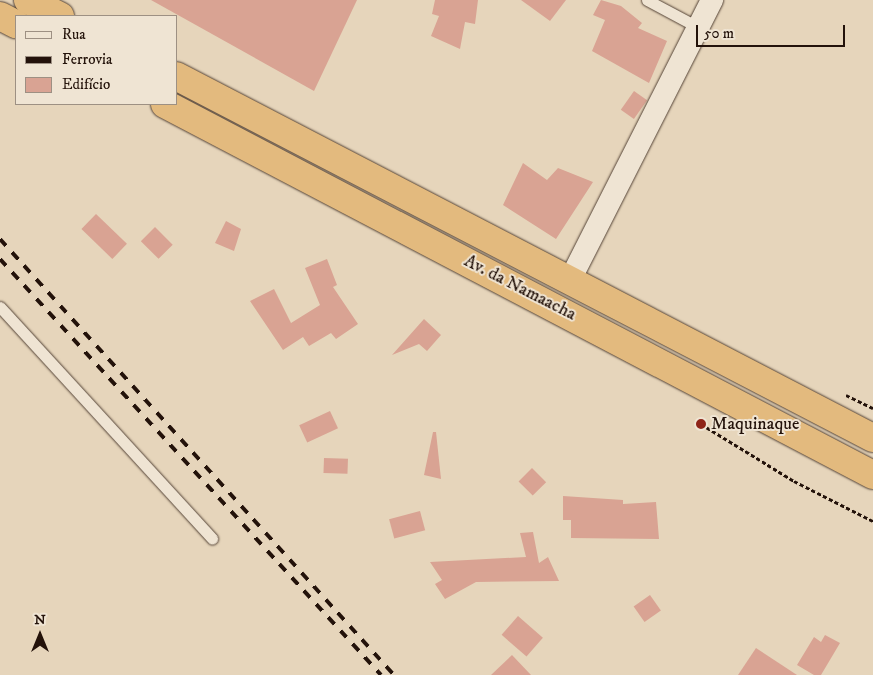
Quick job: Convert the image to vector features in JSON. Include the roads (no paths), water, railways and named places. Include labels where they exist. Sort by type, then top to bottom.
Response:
[{"type":"highway","points":[[28,0],[58,15]]},
{"type":"highway","points":[[0,16],[15,24]]},
{"type":"highway","name":"Av. da Namaacha","points":[[178,77],[571,278],[873,438]]},
{"type":"highway","name":"Av. da Namaacha","points":[[167,105],[873,475]]},
{"type":"street","points":[[571,278],[696,26],[712,0]]},
{"type":"lane","points":[[647,0],[696,26]]},
{"type":"lane","points":[[0,308],[212,538]]},
{"type":"railway","points":[[0,239],[394,675]]},
{"type":"railway","points":[[0,259],[381,675]]},
{"type":"place","name":"Maquinaque","points":[[701,424]]}]
